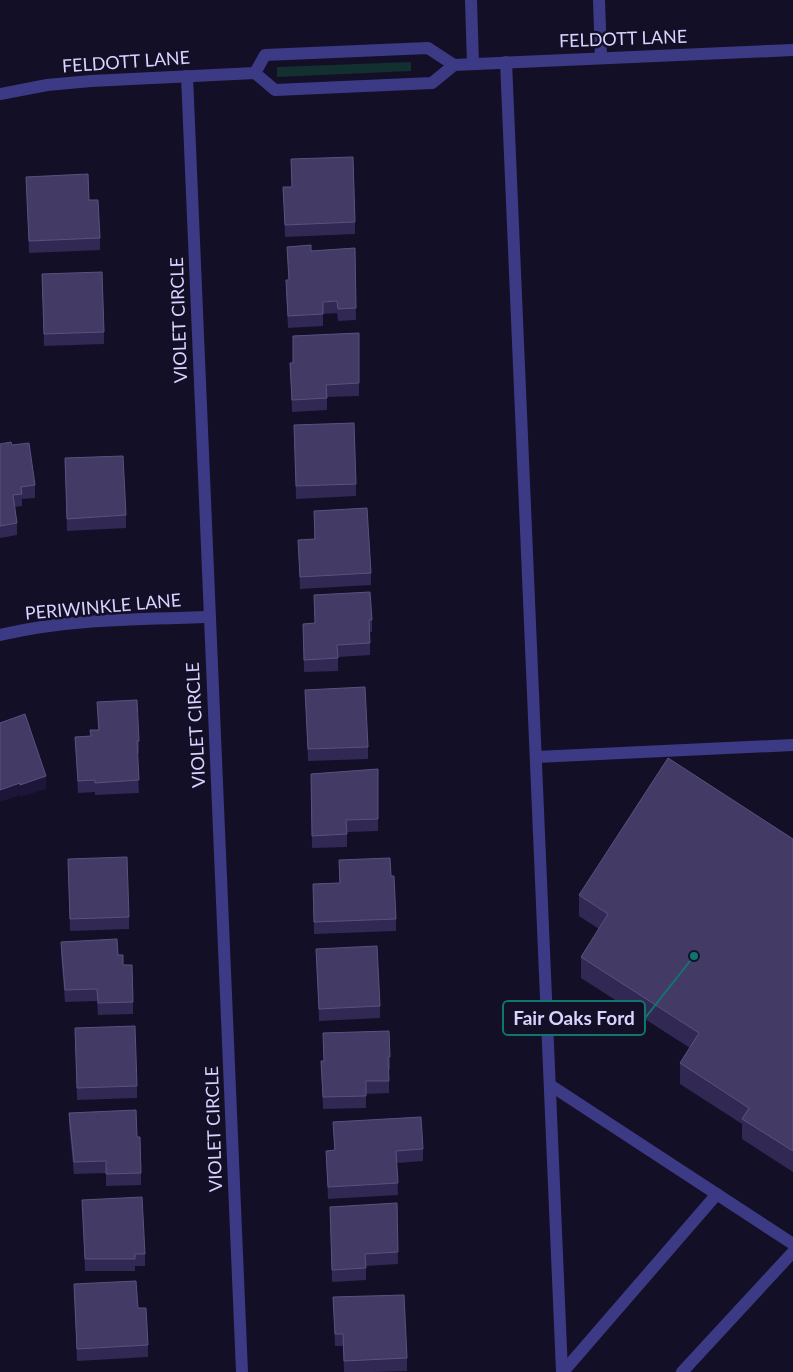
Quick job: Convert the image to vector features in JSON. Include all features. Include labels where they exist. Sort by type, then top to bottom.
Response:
[{"type":"street","points":[[471,0],[474,64]]},
{"type":"street","points":[[599,0],[601,58]]},
{"type":"street","points":[[428,48],[454,65],[432,83],[285,90],[275,90],[255,73],[265,55],[428,48]]},
{"type":"street","name":"FELDOTT LANE","points":[[454,65],[793,50]]},
{"type":"street","points":[[506,62],[563,1372]]},
{"type":"street","name":"FELDOTT LANE","points":[[0,94],[56,84],[255,73]]},
{"type":"street","name":"VIOLET CIRCLE","points":[[187,76],[208,616],[242,1372]]},
{"type":"street","name":"PERIWINKLE LANE","points":[[0,635],[42,626],[208,616]]},
{"type":"street","points":[[536,757],[793,745]]},
{"type":"street","points":[[550,1085],[793,1244]]},
{"type":"street","points":[[563,1372],[717,1194]]},
{"type":"street","points":[[682,1372],[793,1252]]},
{"type":"green space","points":[[411,62],[411,71],[277,77],[277,67]]},
{"type":"building","points":[[353,157],[355,222],[285,225],[283,187],[292,187],[291,159]]},
{"type":"building","points":[[88,174],[89,200],[98,200],[100,238],[29,241],[26,177]]},
{"type":"building","points":[[311,245],[311,251],[355,248],[356,308],[338,309],[337,301],[323,302],[323,314],[288,316],[286,280],[289,280],[287,247]]},
{"type":"building","points":[[102,272],[104,332],[44,334],[42,274]]},
{"type":"building","points":[[359,333],[359,383],[326,385],[327,398],[292,400],[290,363],[293,363],[293,336]]},
{"type":"building","points":[[354,423],[356,484],[296,486],[294,425]]},
{"type":"building","points":[[11,442],[12,445],[29,443],[35,485],[21,487],[22,494],[13,495],[17,523],[0,526],[0,444]]},
{"type":"building","points":[[123,456],[126,515],[67,519],[65,458]]},
{"type":"building","points":[[367,508],[371,573],[300,577],[298,540],[315,539],[314,511]]},
{"type":"building","points":[[370,592],[372,620],[369,620],[370,643],[337,645],[338,658],[304,660],[303,624],[315,623],[314,595]]},
{"type":"building","points":[[365,687],[368,747],[308,749],[305,690]]},
{"type":"building","points":[[137,700],[139,780],[95,783],[95,780],[78,781],[75,737],[91,736],[90,730],[99,730],[97,702]]},
{"type":"building","points":[[25,714],[46,776],[0,790],[0,723]]},
{"type":"building","points":[[668,758],[793,839],[793,1151],[742,1119],[749,1108],[680,1063],[699,1033],[581,957],[608,914],[579,895]]},
{"type":"building","points":[[378,769],[378,819],[346,820],[347,834],[312,836],[311,774]]},
{"type":"building","points":[[127,857],[129,917],[70,919],[68,859]]},
{"type":"building","points":[[390,858],[391,876],[394,876],[396,919],[314,922],[313,884],[340,883],[339,860]]},
{"type":"building","points":[[117,939],[118,955],[123,955],[123,965],[132,965],[133,1002],[98,1003],[97,989],[65,990],[61,942]]},
{"type":"building","points":[[377,946],[380,1006],[319,1009],[316,949]]},
{"type":"building","points":[[135,1026],[137,1086],[77,1088],[75,1028]]},
{"type":"building","points":[[389,1031],[389,1081],[366,1081],[366,1096],[323,1097],[321,1061],[324,1061],[323,1033]]},
{"type":"building","points":[[136,1110],[137,1137],[140,1137],[141,1173],[106,1174],[106,1161],[74,1162],[69,1113]]},
{"type":"building","points":[[421,1117],[423,1149],[396,1151],[398,1183],[328,1187],[326,1151],[335,1150],[333,1122]]},
{"type":"building","points":[[142,1197],[145,1254],[135,1254],[135,1259],[85,1259],[82,1200]]},
{"type":"building","points":[[397,1203],[398,1252],[365,1254],[366,1268],[332,1270],[330,1207]]},
{"type":"building","points":[[136,1281],[138,1308],[146,1308],[148,1345],[77,1349],[74,1284]]},
{"type":"building","points":[[404,1295],[407,1358],[344,1361],[343,1334],[335,1334],[333,1297]]},
{"type":"place","name":"Fair Oaks Ford","points":[[694,956]]}]
